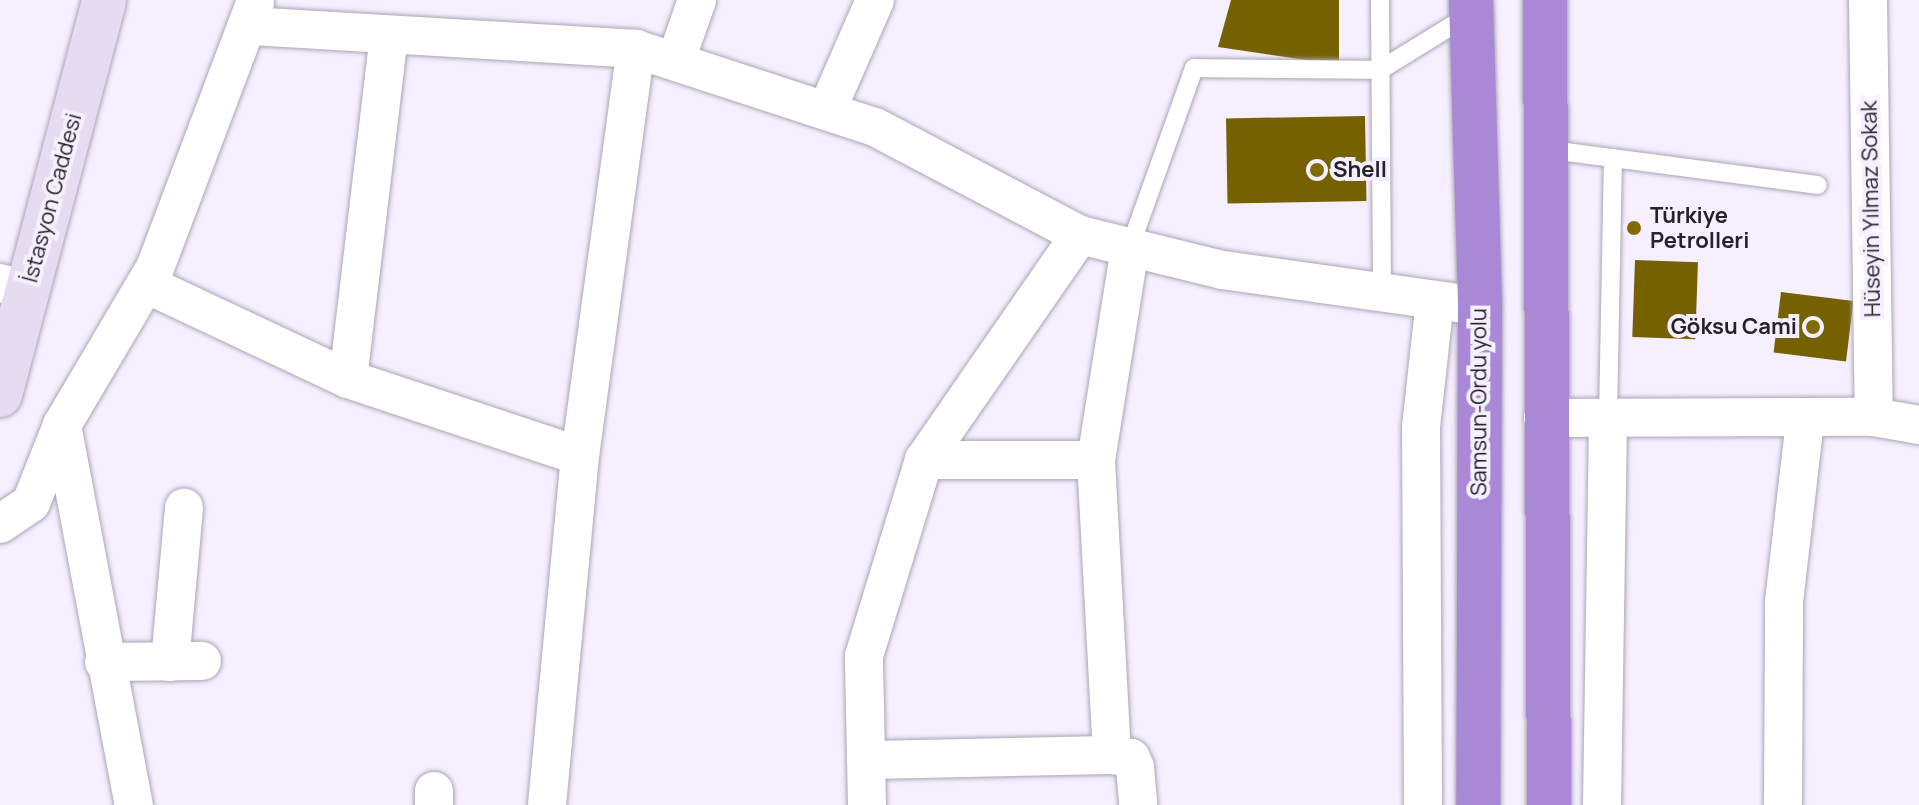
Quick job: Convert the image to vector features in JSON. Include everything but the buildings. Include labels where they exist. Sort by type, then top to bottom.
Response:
[{"type":"highway","points":[[1545,0],[1543,418],[1549,805]]},
{"type":"highway","name":"Samsun-Ordu yolu","points":[[1471,7],[1480,306],[1478,805]]},
{"type":"main road","name":"İstasyon Caddesi","points":[[0,395],[14,287],[104,0]]},
{"type":"street","points":[[676,60],[697,0]]},
{"type":"street","points":[[827,110],[875,0]]},
{"type":"street","name":"Hüseyin Yılmaz Sokak","points":[[1868,0],[1874,417]]},
{"type":"street","points":[[0,524],[31,503],[62,425],[146,284],[253,13],[389,35],[636,49],[875,127],[1080,235],[1223,270],[1480,306]]},
{"type":"street","points":[[348,379],[389,35]]},
{"type":"street","points":[[547,805],[580,456],[636,49]]},
{"type":"street","points":[[867,805],[864,656],[924,460],[1080,235]]},
{"type":"street","points":[[1112,755],[1096,460],[1130,247]]},
{"type":"street","points":[[146,284],[348,379],[580,456]]},
{"type":"street","points":[[1423,805],[1421,427],[1435,300]]},
{"type":"street","points":[[1602,805],[1608,417]]},
{"type":"street","points":[[1543,418],[1805,420],[1874,417],[1919,425]]},
{"type":"street","points":[[1783,805],[1784,602],[1805,420]]},
{"type":"street","points":[[62,425],[104,662],[134,805]]},
{"type":"street","points":[[924,460],[1096,460]]},
{"type":"street","points":[[104,662],[186,662],[184,508]]},
{"type":"street","points":[[866,760],[1112,755],[1131,758],[1135,767],[1138,805]]},
{"type":"lane","points":[[1380,0],[1382,293]]},
{"type":"lane","points":[[1130,247],[1194,68],[1380,70],[1471,7]]},
{"type":"lane","points":[[1544,149],[1818,185]]},
{"type":"lane","points":[[1608,417],[1613,158]]},
{"type":"place","name":"Shell","points":[[1317,170]]},
{"type":"place","name":"Türkiye Petrolleri","points":[[1634,228]]},
{"type":"place","name":"Göksu Cami","points":[[1813,327]]}]
